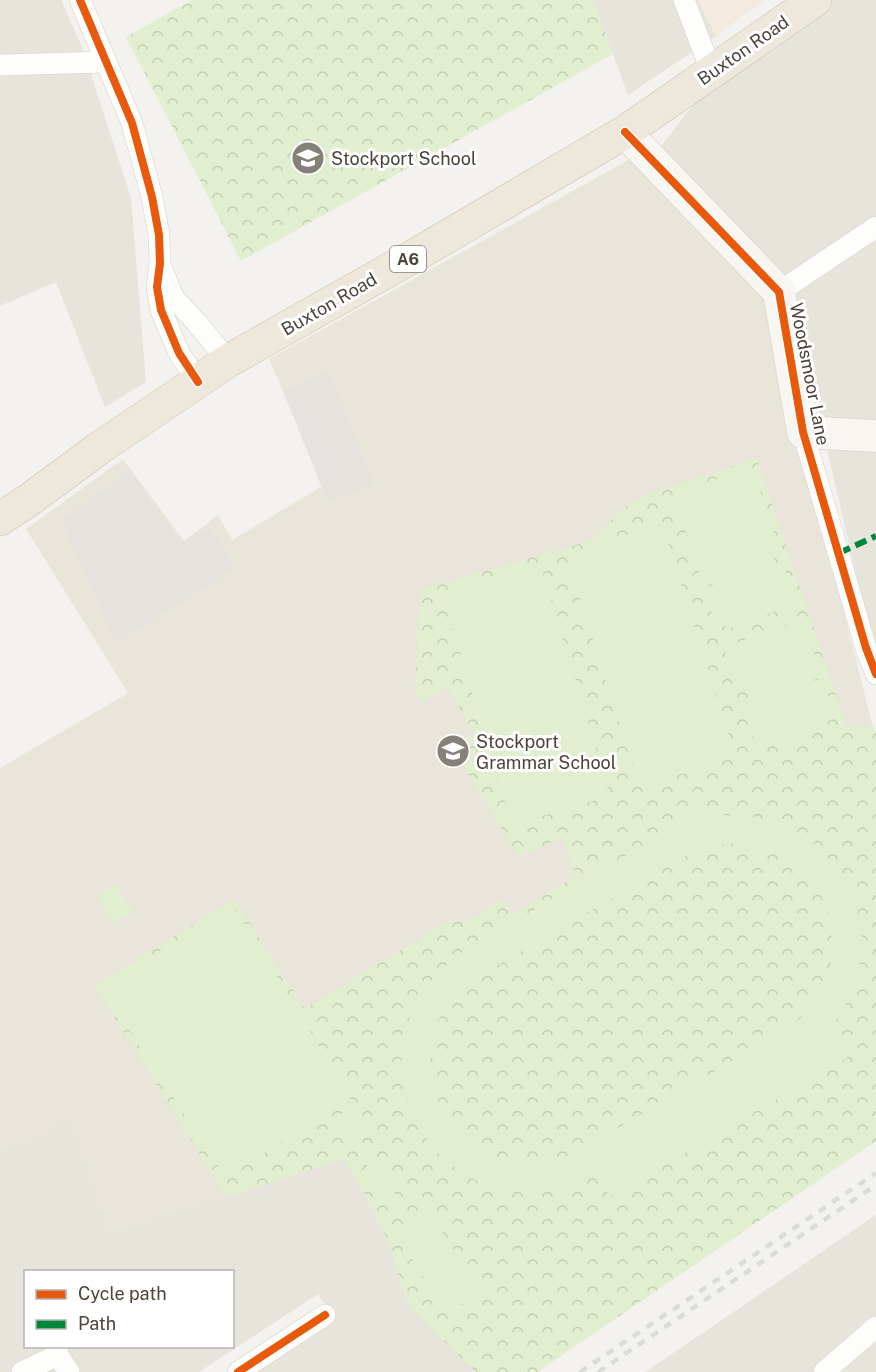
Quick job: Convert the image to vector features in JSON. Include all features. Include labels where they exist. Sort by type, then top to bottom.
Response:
[{"type":"highway","name":"Buxton Road","points":[[0,519],[228,361],[419,253],[625,132],[815,0]]},
{"type":"street","points":[[80,0],[132,123],[149,187],[159,235],[160,262],[157,287],[161,310],[179,353],[198,382]]},
{"type":"street","points":[[684,0],[712,73]]},
{"type":"street","points":[[0,65],[106,62]]},
{"type":"street","name":"Woodsmoor Lane","points":[[625,132],[779,292],[803,432],[871,646],[876,674]]},
{"type":"street","points":[[779,292],[876,227]]},
{"type":"street","points":[[160,262],[173,297],[197,322],[228,361]]},
{"type":"street","points":[[803,432],[876,436]]},
{"type":"street","points":[[238,1372],[325,1315]]},
{"type":"street","points":[[824,1372],[876,1327]]},
{"type":"street","points":[[22,1372],[60,1358]]},
{"type":"shaded area","points":[[0,0],[61,0],[82,47],[131,198],[146,382],[105,407],[56,282],[0,306]]},
{"type":"shaded area","points":[[593,0],[698,0],[716,36],[628,95]]},
{"type":"shaded area","points":[[698,0],[765,0],[716,36]]},
{"type":"shaded area","points":[[825,0],[876,0],[876,645],[866,618],[791,293],[660,148],[712,80]]},
{"type":"shaded area","name":"Stockport Grammar School","points":[[632,158],[767,303],[876,734],[876,1141],[537,1372],[476,1372],[412,1310],[405,1296],[391,1248],[346,1158],[108,1233],[70,1118],[48,1125],[50,1132],[0,1148],[0,768],[128,693],[26,529],[123,459],[184,541],[218,515],[232,540],[324,485],[269,359]]},
{"type":"shaded area","points":[[329,370],[374,484],[328,503],[283,391]]},
{"type":"shaded area","points":[[130,470],[181,543],[210,528],[236,568],[116,643],[61,521]]},
{"type":"shaded area","points":[[70,1118],[213,1199],[228,1197],[346,1158],[391,1248],[409,1304],[476,1372],[254,1372],[334,1319],[318,1294],[199,1372],[0,1372],[0,1148],[50,1132],[48,1125]]},
{"type":"shaded area","points":[[876,1215],[876,1372],[645,1372],[663,1360]]},
{"type":"green space","name":"Stockport School","points":[[192,0],[593,0],[613,54],[241,261],[126,37]]},
{"type":"green space","points":[[757,459],[847,728],[872,725],[876,734],[876,1141],[537,1372],[476,1372],[412,1310],[385,1236],[346,1158],[226,1196],[95,986],[234,899],[305,1009],[450,920],[466,922],[503,899],[513,915],[577,875],[561,838],[518,857],[462,763],[466,746],[463,740],[474,732],[447,687],[424,702],[415,690],[420,590],[593,540],[617,514],[636,500]]},
{"type":"green space","points":[[744,470],[745,472],[753,470],[767,510],[758,513],[760,518],[769,516],[782,556],[773,559],[775,564],[783,562],[797,602],[727,629],[726,626],[717,629],[704,588],[713,585],[711,580],[702,582],[689,542],[697,539],[695,534],[687,536],[674,496],[682,491]]},
{"type":"green space","points":[[662,524],[736,757],[640,787],[566,555]]},
{"type":"green space","points":[[540,563],[610,796],[512,825],[442,592]]},
{"type":"green space","points":[[794,623],[796,628],[804,625],[818,666],[810,669],[813,681],[822,678],[836,718],[827,721],[828,726],[767,748],[764,742],[756,745],[742,704],[751,701],[747,690],[738,692],[725,652],[734,649],[732,644]]},
{"type":"green space","points":[[703,810],[708,816],[756,817],[784,826],[815,846],[840,873],[849,889],[860,923],[861,959],[857,976],[842,1013],[819,1040],[835,1032],[848,1057],[610,1197],[597,1175],[568,1185],[538,1191],[517,1191],[487,1185],[461,1172],[439,1153],[421,1130],[409,1104],[402,1076],[403,1046],[414,1007],[432,980],[464,951]],"holes":[[[735,844],[763,849],[779,855],[797,867],[812,882],[823,899],[830,918],[833,938],[832,958],[827,978],[818,998],[807,1012],[793,1025],[583,1149],[561,1158],[528,1163],[505,1160],[494,1157],[472,1145],[455,1130],[442,1110],[434,1088],[430,1066],[432,1042],[439,1020],[451,999],[479,976],[695,850],[714,845]]]},
{"type":"green space","points":[[116,884],[133,912],[115,923],[97,895]]},
{"type":"green space","points":[[233,906],[351,1100],[225,1177],[101,987]]},
{"type":"green space","points":[[347,1110],[360,1131],[357,1133],[408,1214],[400,1219],[350,1138],[347,1139],[334,1119]]},
{"type":"green space","points":[[428,1210],[481,1292],[447,1313],[394,1232]]},
{"type":"railway","points":[[580,1372],[876,1173]]},
{"type":"railway","points":[[598,1372],[876,1185]]},
{"type":"marked path","points":[[839,553],[876,536]]},
{"type":"cycle path","points":[[80,0],[132,123],[152,197],[159,235],[160,263],[157,287],[161,310],[179,353],[198,382]]},
{"type":"cycle path","points":[[625,132],[779,292],[803,432],[866,648],[876,674]]},
{"type":"cycle path","points":[[238,1372],[325,1315]]},
{"type":"place","name":"Stockport School","points":[[308,158]]},
{"type":"place","name":"Stockport Grammar School","points":[[453,751]]}]
